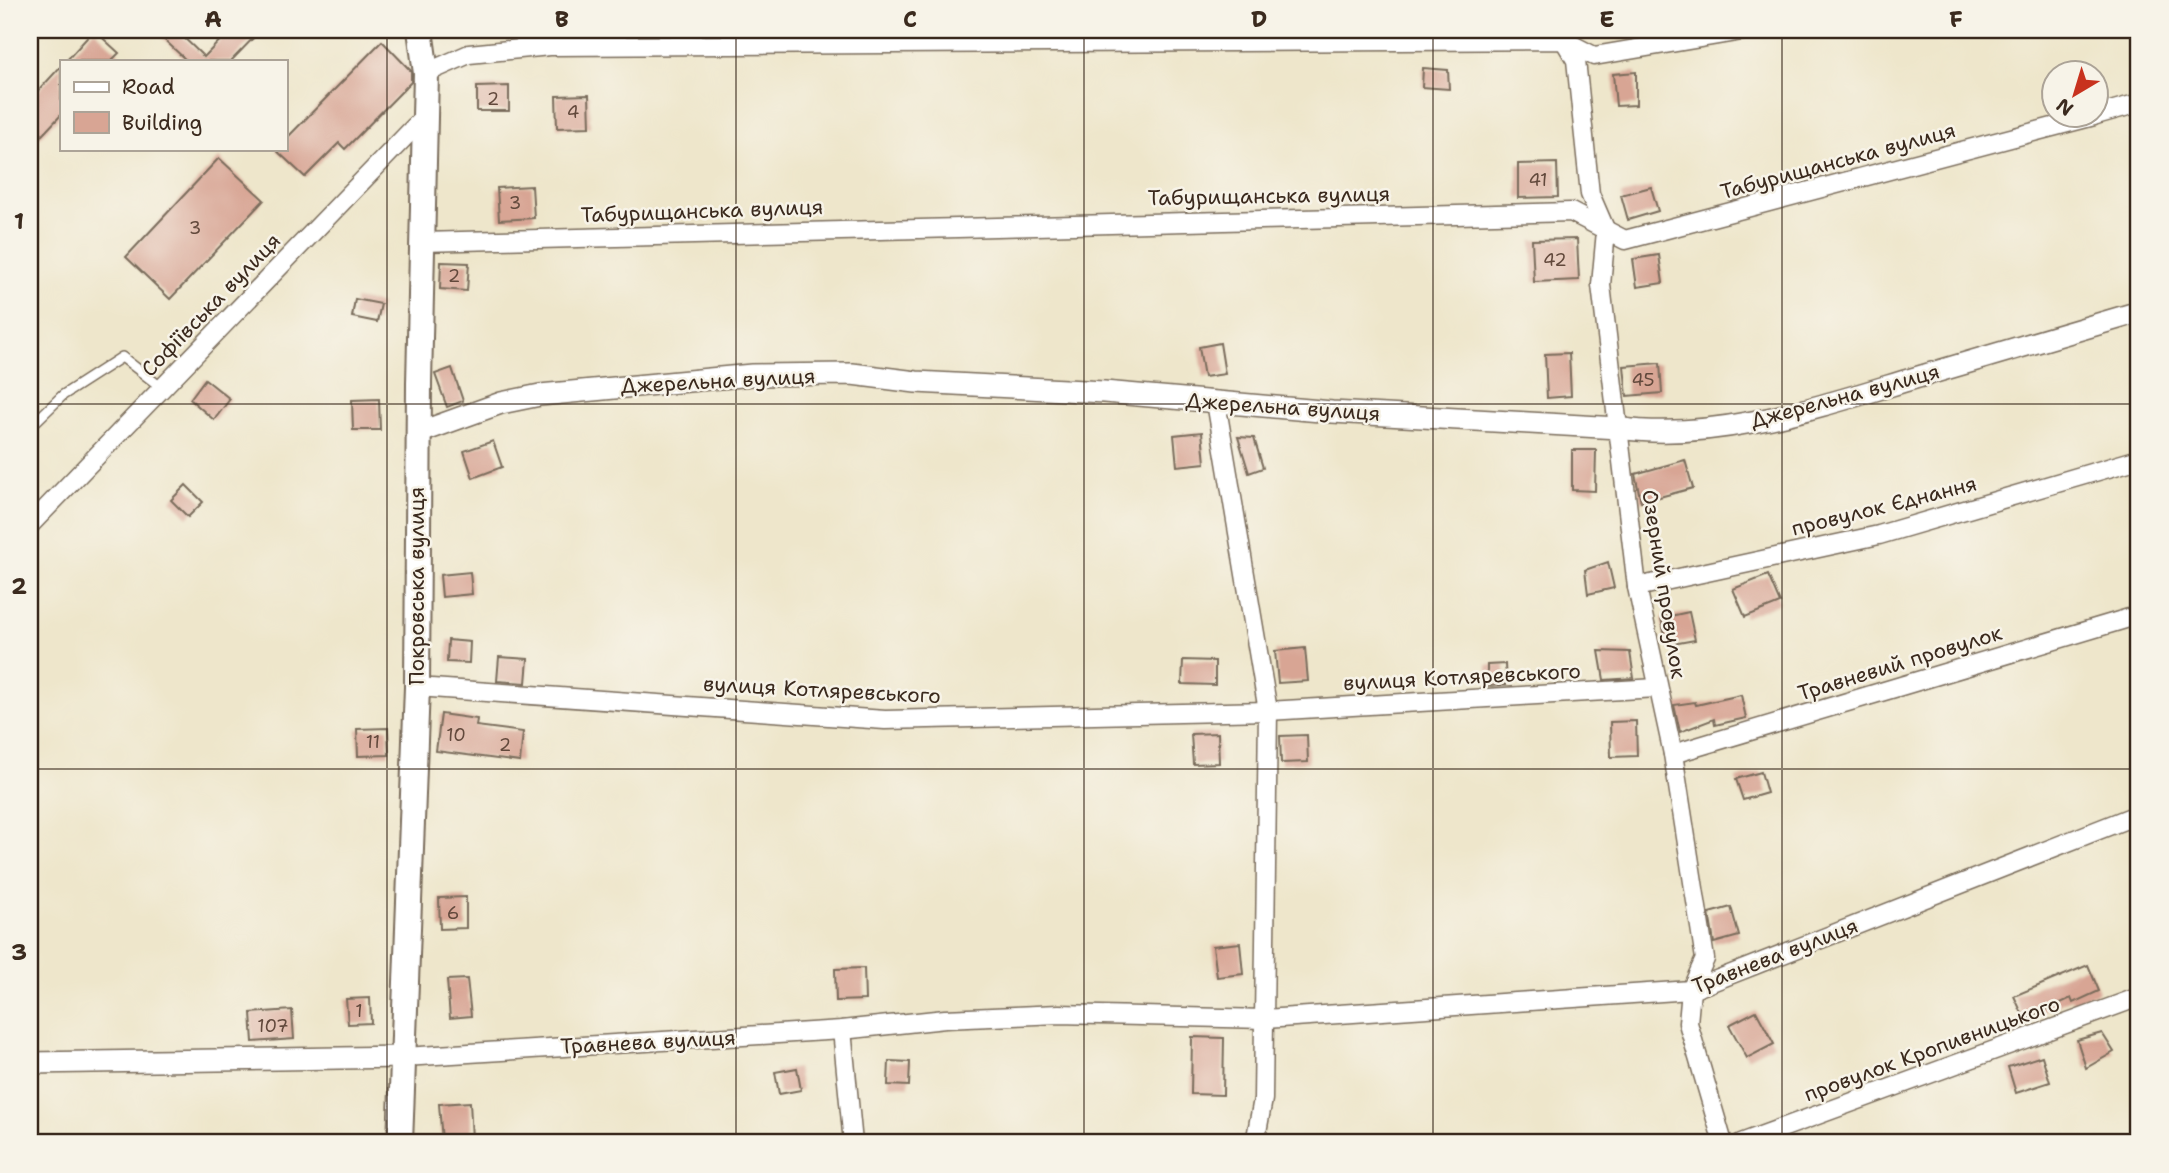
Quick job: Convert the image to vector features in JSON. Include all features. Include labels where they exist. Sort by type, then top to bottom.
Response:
[{"type":"main road","name":"Покровська вулиця","points":[[400,1143],[417,687],[418,433],[426,73],[422,31]]},
{"type":"street","points":[[426,73],[469,54],[550,46],[1563,35],[1594,56],[1748,30]]},
{"type":"street","name":"Озерний провулок","points":[[1563,35],[1576,60],[1590,194],[1606,231],[1601,285],[1637,587],[1673,754],[1705,959],[1691,990],[1689,1023],[1723,1143]]},
{"type":"street","name":"Табурищанська вулиця","points":[[2110,111],[2139,103]]},
{"type":"street","name":"Софіївська вулиця","points":[[30,525],[425,116]]},
{"type":"street","name":"Табурищанська вулиця","points":[[423,242],[1571,212],[1625,240],[2039,130]]},
{"type":"street","name":"Джерельна вулиця","points":[[418,433],[501,403],[540,395],[752,375],[852,374],[916,382],[1104,392],[1332,412],[1618,428],[1649,433],[1709,429],[1810,410],[2139,312]]},
{"type":"street","points":[[1216,402],[1268,711],[1263,1099],[1255,1143]]},
{"type":"street","name":"провулок Єднання","points":[[1637,587],[1879,535],[2139,459]]},
{"type":"street","name":"Травневий провулок","points":[[1673,754],[2139,615]]},
{"type":"street","name":"вулиця Котляревського","points":[[417,687],[885,720],[1268,711],[1657,688]]},
{"type":"street","name":"Травнева вулиця","points":[[30,1063],[404,1057],[842,1030],[945,1019],[1059,1014],[1265,1019],[1691,990],[2139,814]]},
{"type":"street","name":"провулок Кропивницького","points":[[1741,1143],[2139,997]]},
{"type":"street","points":[[842,1030],[853,1143]]},
{"type":"lane","points":[[30,426],[62,395],[122,357],[162,388]]},
{"type":"building","points":[[94,30],[119,53],[112,60],[67,60]]},
{"type":"building","points":[[154,30],[176,30],[204,57],[230,30],[261,30],[232,60],[186,60]]},
{"type":"building","points":[[382,41],[411,71],[411,82],[345,149],[339,143],[305,177],[276,150],[287,150],[287,138]]},
{"type":"building","points":[[60,67],[60,116],[30,148],[30,100]]},
{"type":"building","points":[[1423,68],[1448,70],[1449,89],[1422,87]]},
{"type":"building","points":[[1636,72],[1636,105],[1616,106],[1613,74]]},
{"type":"building","points":[[509,86],[509,111],[477,111],[477,87]]},
{"type":"building","points":[[589,95],[590,127],[557,128],[556,96]]},
{"type":"building","points":[[219,158],[264,200],[170,299],[126,257]]},
{"type":"building","points":[[1557,163],[1558,197],[1518,198],[1518,164]]},
{"type":"building","points":[[532,186],[534,218],[499,220],[497,188]]},
{"type":"building","points":[[1651,187],[1658,211],[1628,220],[1621,195]]},
{"type":"building","points":[[1577,239],[1579,280],[1534,282],[1532,240]]},
{"type":"building","points":[[1659,255],[1663,283],[1637,287],[1633,259]]},
{"type":"building","points":[[441,262],[469,263],[467,291],[440,289]]},
{"type":"building","points":[[355,299],[381,304],[377,322],[352,317]]},
{"type":"building","points":[[1220,343],[1225,374],[1204,377],[1199,347]]},
{"type":"building","points":[[1569,353],[1571,396],[1547,398],[1545,354]]},
{"type":"building","points":[[1660,363],[1662,393],[1627,396],[1624,366]]},
{"type":"building","points":[[452,368],[463,401],[447,407],[435,374]]},
{"type":"building","points":[[205,379],[230,399],[214,420],[190,399]]},
{"type":"building","points":[[379,399],[380,430],[353,430],[352,400]]},
{"type":"building","points":[[1202,432],[1205,463],[1177,466],[1174,435]]},
{"type":"building","points":[[1238,437],[1254,438],[1263,468],[1249,473]]},
{"type":"building","points":[[493,441],[502,467],[473,478],[464,451]]},
{"type":"building","points":[[1572,450],[1596,450],[1595,491],[1572,490]]},
{"type":"building","points":[[1685,460],[1693,488],[1641,502],[1635,474]]},
{"type":"building","points":[[186,485],[203,502],[188,517],[171,500]]},
{"type":"building","points":[[1608,562],[1614,588],[1588,594],[1585,570]]},
{"type":"building","points":[[470,572],[472,594],[442,597],[440,575]]},
{"type":"building","points":[[1768,575],[1780,603],[1745,617],[1733,589]]},
{"type":"building","points":[[1689,612],[1695,640],[1667,645],[1661,618]]},
{"type":"building","points":[[448,640],[470,642],[469,663],[447,662]]},
{"type":"building","points":[[1305,648],[1308,681],[1278,683],[1275,651]]},
{"type":"building","points":[[1599,651],[1630,652],[1634,678],[1604,680]]},
{"type":"building","points":[[499,657],[528,659],[526,683],[497,681]]},
{"type":"building","points":[[1183,660],[1215,661],[1215,685],[1182,684]]},
{"type":"building","points":[[1505,664],[1506,685],[1487,686],[1487,665]]},
{"type":"building","points":[[1741,695],[1746,718],[1715,725],[1714,719],[1680,732],[1674,705],[1695,702],[1696,705]]},
{"type":"building","points":[[441,714],[477,719],[476,726],[523,732],[520,762],[436,751]]},
{"type":"building","points":[[1636,721],[1637,756],[1611,757],[1610,722]]},
{"type":"building","points":[[388,728],[389,755],[358,756],[357,729]]},
{"type":"building","points":[[1218,733],[1219,763],[1193,764],[1191,734]]},
{"type":"building","points":[[1307,735],[1308,762],[1281,763],[1280,736]]},
{"type":"building","points":[[1761,772],[1767,793],[1743,800],[1736,779]]},
{"type":"building","points":[[466,897],[466,928],[440,929],[439,898]]},
{"type":"building","points":[[1731,907],[1739,936],[1714,943],[1709,913]]},
{"type":"building","points":[[1240,943],[1243,974],[1217,977],[1213,946]]},
{"type":"building","points":[[2088,965],[2099,991],[2073,1003],[2071,998],[2025,1020],[2014,996]]},
{"type":"building","points":[[864,968],[865,1000],[836,1001],[835,969]]},
{"type":"building","points":[[467,979],[471,1016],[450,1018],[447,980]]},
{"type":"building","points":[[370,998],[371,1023],[348,1024],[346,999]]},
{"type":"building","points":[[292,1010],[294,1039],[253,1042],[251,1013]]},
{"type":"building","points":[[1756,1011],[1774,1044],[1747,1058],[1729,1025]]},
{"type":"building","points":[[2102,1033],[2114,1052],[2086,1068],[2077,1040]]},
{"type":"building","points":[[1192,1037],[1224,1038],[1223,1095],[1191,1094]]},
{"type":"building","points":[[2042,1056],[2050,1082],[2016,1093],[2008,1067]]},
{"type":"building","points":[[889,1061],[910,1062],[909,1086],[888,1085]]},
{"type":"building","points":[[797,1068],[801,1090],[779,1094],[775,1072]]},
{"type":"building","points":[[470,1102],[472,1139],[442,1141],[439,1104]]}]
